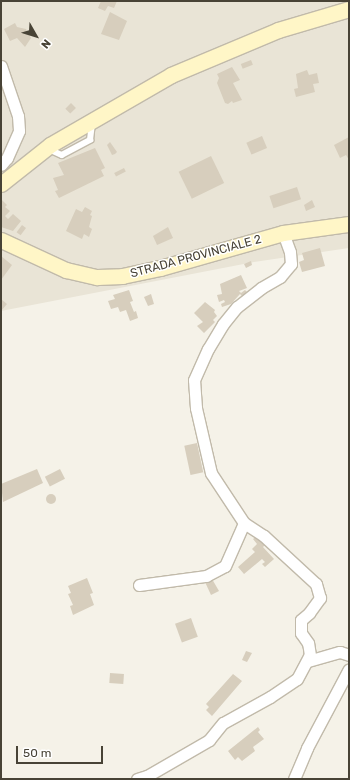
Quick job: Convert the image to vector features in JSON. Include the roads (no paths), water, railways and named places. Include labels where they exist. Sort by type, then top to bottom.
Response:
[{"type":"main road","points":[[1,184],[47,148],[171,75],[278,30],[349,8]]},
{"type":"main road","name":"STRADA PROVINCIALE 2","points":[[1,240],[66,270],[97,277],[122,276],[160,268],[283,233],[349,224]]},
{"type":"street","points":[[1,66],[18,116],[19,131],[7,158],[1,165]]},
{"type":"street","points":[[137,779],[147,776],[209,740],[223,723],[270,697],[297,679],[310,655],[308,643],[301,633],[301,620],[309,613],[320,598],[316,584],[264,536],[244,523],[211,473],[196,408],[194,380],[208,349],[223,324],[237,307],[261,288],[280,277],[291,264],[290,252],[283,233]]},
{"type":"street","points":[[139,585],[206,576],[225,566],[244,523]]},
{"type":"street","points":[[308,661],[340,652],[349,655]]},
{"type":"street","points":[[294,779],[307,748],[349,669]]}]
